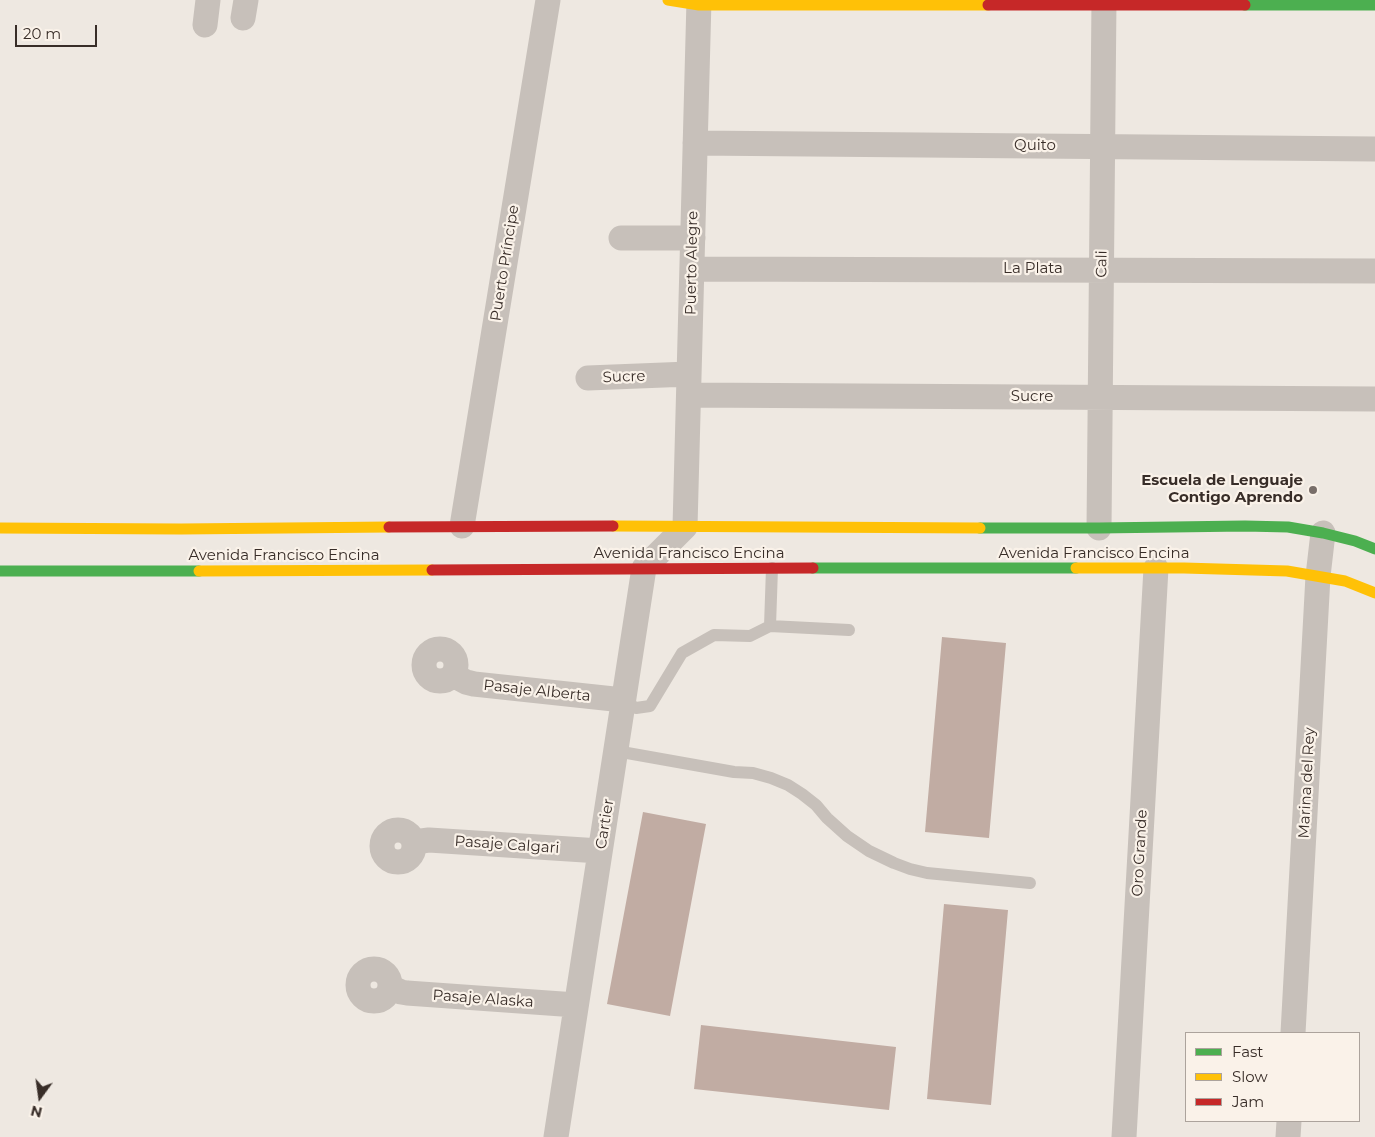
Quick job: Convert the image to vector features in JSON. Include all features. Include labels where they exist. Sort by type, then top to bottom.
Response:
[{"type":"main road","points":[[668,0],[699,2],[1104,2],[1375,5]]},
{"type":"main road","name":"Avenida Francisco Encina","points":[[0,528],[132,533],[462,526],[1279,527],[1323,533],[1355,541],[1375,549]]},
{"type":"main road","name":"Avenida Francisco Encina","points":[[0,571],[131,568],[1156,568],[1288,571],[1345,581],[1375,593]]},
{"type":"street","points":[[205,25],[208,0]]},
{"type":"street","name":"Puerto Príncipe","points":[[462,526],[548,0]]},
{"type":"street","name":"Puerto Alegre","points":[[686,527],[699,2]]},
{"type":"street","name":"Cali","points":[[1099,528],[1104,2]]},
{"type":"street","name":"Quito","points":[[695,143],[1375,150]]},
{"type":"street","points":[[621,238],[693,238]]},
{"type":"street","name":"La Plata","points":[[692,269],[1375,271]]},
{"type":"street","name":"Sucre","points":[[588,378],[689,385],[1100,397],[1375,399]]},
{"type":"street","points":[[644,568],[686,527]]},
{"type":"street","name":"Marina del Rey","points":[[1293,1032],[1318,576],[1323,533]]},
{"type":"street","name":"Cartier","points":[[556,1137],[644,568]]},
{"type":"street","name":"Oro Grande","points":[[1124,1137],[1156,568]]},
{"type":"street","name":"Pasaje Alberta","points":[[453,674],[466,682],[474,684],[623,700]]},
{"type":"street","name":"Pasaje Calgari","points":[[414,842],[429,840],[600,851]]},
{"type":"street","name":"Pasaje Alaska","points":[[390,987],[407,993],[576,1005]]},
{"type":"street","points":[[1288,1137],[1289,1122]]},
{"type":"lane","points":[[770,626],[772,568]]},
{"type":"lane","points":[[623,700],[636,708],[650,706],[682,654],[714,635],[750,636],[770,626],[849,630]]},
{"type":"lane","points":[[616,751],[771,778],[788,785],[802,794],[816,805],[847,836],[869,852],[910,869],[926,873],[1030,883]]},
{"type":"building","points":[[942,637],[1006,643],[989,838],[925,832]]},
{"type":"building","points":[[643,812],[706,824],[670,1016],[607,1004]]},
{"type":"building","points":[[944,904],[1008,910],[991,1105],[927,1099]]},
{"type":"building","points":[[701,1025],[896,1047],[889,1110],[694,1089]]},
{"type":"traffic: fast","points":[[1245,5],[1375,5]]},
{"type":"traffic: fast","points":[[980,528],[1288,527],[1355,541],[1375,549]]},
{"type":"traffic: fast","points":[[813,568],[1076,568]]},
{"type":"traffic: fast","points":[[0,571],[199,571]]},
{"type":"traffic: slow","points":[[668,0],[699,5],[988,5]]},
{"type":"traffic: slow","points":[[613,526],[980,528]]},
{"type":"traffic: slow","points":[[0,528],[389,527]]},
{"type":"traffic: slow","points":[[1076,568],[1184,568],[1287,571],[1345,581],[1375,593]]},
{"type":"traffic: slow","points":[[199,571],[432,570]]},
{"type":"traffic: jam","points":[[988,5],[1245,5]]},
{"type":"traffic: jam","points":[[389,527],[613,526]]},
{"type":"traffic: jam","points":[[432,570],[813,568]]},
{"type":"place","name":"Escuela de Lenguaje Contigo Aprendo","points":[[1313,490]]}]
